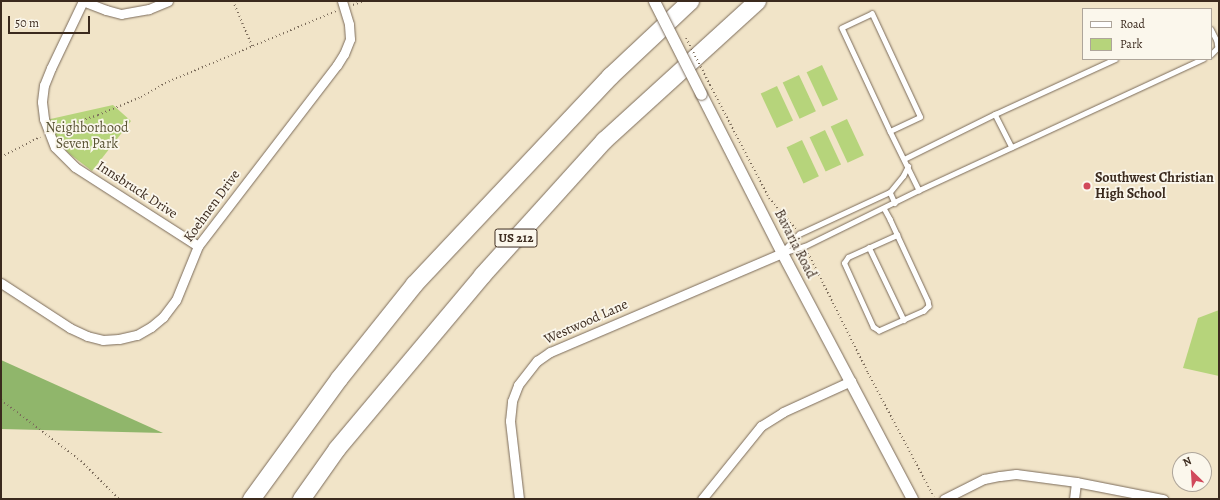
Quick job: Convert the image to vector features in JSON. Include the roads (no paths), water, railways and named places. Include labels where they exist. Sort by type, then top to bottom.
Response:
[{"type":"highway","name":"US 212","points":[[251,499],[322,401],[414,284],[610,76],[690,1]]},
{"type":"highway","name":"US 212","points":[[301,499],[337,448],[482,276],[604,140],[757,1]]},
{"type":"street","points":[[83,1],[121,14],[136,12],[168,1]]},
{"type":"street","name":"Innsbruck Drive","points":[[83,1],[44,85],[42,102],[44,119],[48,133],[55,147],[75,167],[198,246]]},
{"type":"street","name":"Bavaria Road","points":[[654,1],[782,253],[912,499]]},
{"type":"street","name":"Koehnen Drive","points":[[1,283],[81,333],[103,340],[119,339],[137,335],[151,327],[163,317],[176,300],[198,246],[337,66],[350,39],[349,24],[343,5]]},
{"type":"street","name":"Westwood Lane","points":[[519,499],[510,421],[512,401],[518,385],[538,361],[550,352],[782,253]]},
{"type":"street","points":[[702,499],[761,426],[783,412],[850,381]]},
{"type":"street","points":[[944,499],[984,479],[1016,474],[1076,482],[1163,499]]},
{"type":"street","points":[[1074,499],[1076,482]]},
{"type":"lane","points":[[890,131],[920,117],[872,14],[842,28],[890,131],[919,190]]},
{"type":"lane","points":[[1212,31],[1217,41],[1218,48]]},
{"type":"lane","points":[[904,159],[995,114],[1113,60]]},
{"type":"lane","points":[[782,253],[805,246],[919,190],[1201,60]]},
{"type":"lane","points":[[995,114],[1012,147]]},
{"type":"lane","points":[[782,253],[799,234],[890,192],[903,176],[908,166]]},
{"type":"lane","points":[[890,192],[895,203]]},
{"type":"lane","points":[[884,208],[897,235],[929,306],[924,310],[881,331],[873,327],[844,263],[848,257],[897,235]]},
{"type":"lane","points":[[870,247],[904,320]]},
{"type":"place","name":"Southwest Christian High School","points":[[1087,186]]},
{"type":"park label","name":"Neighborhood Seven Park","points":[[87,136]]}]
